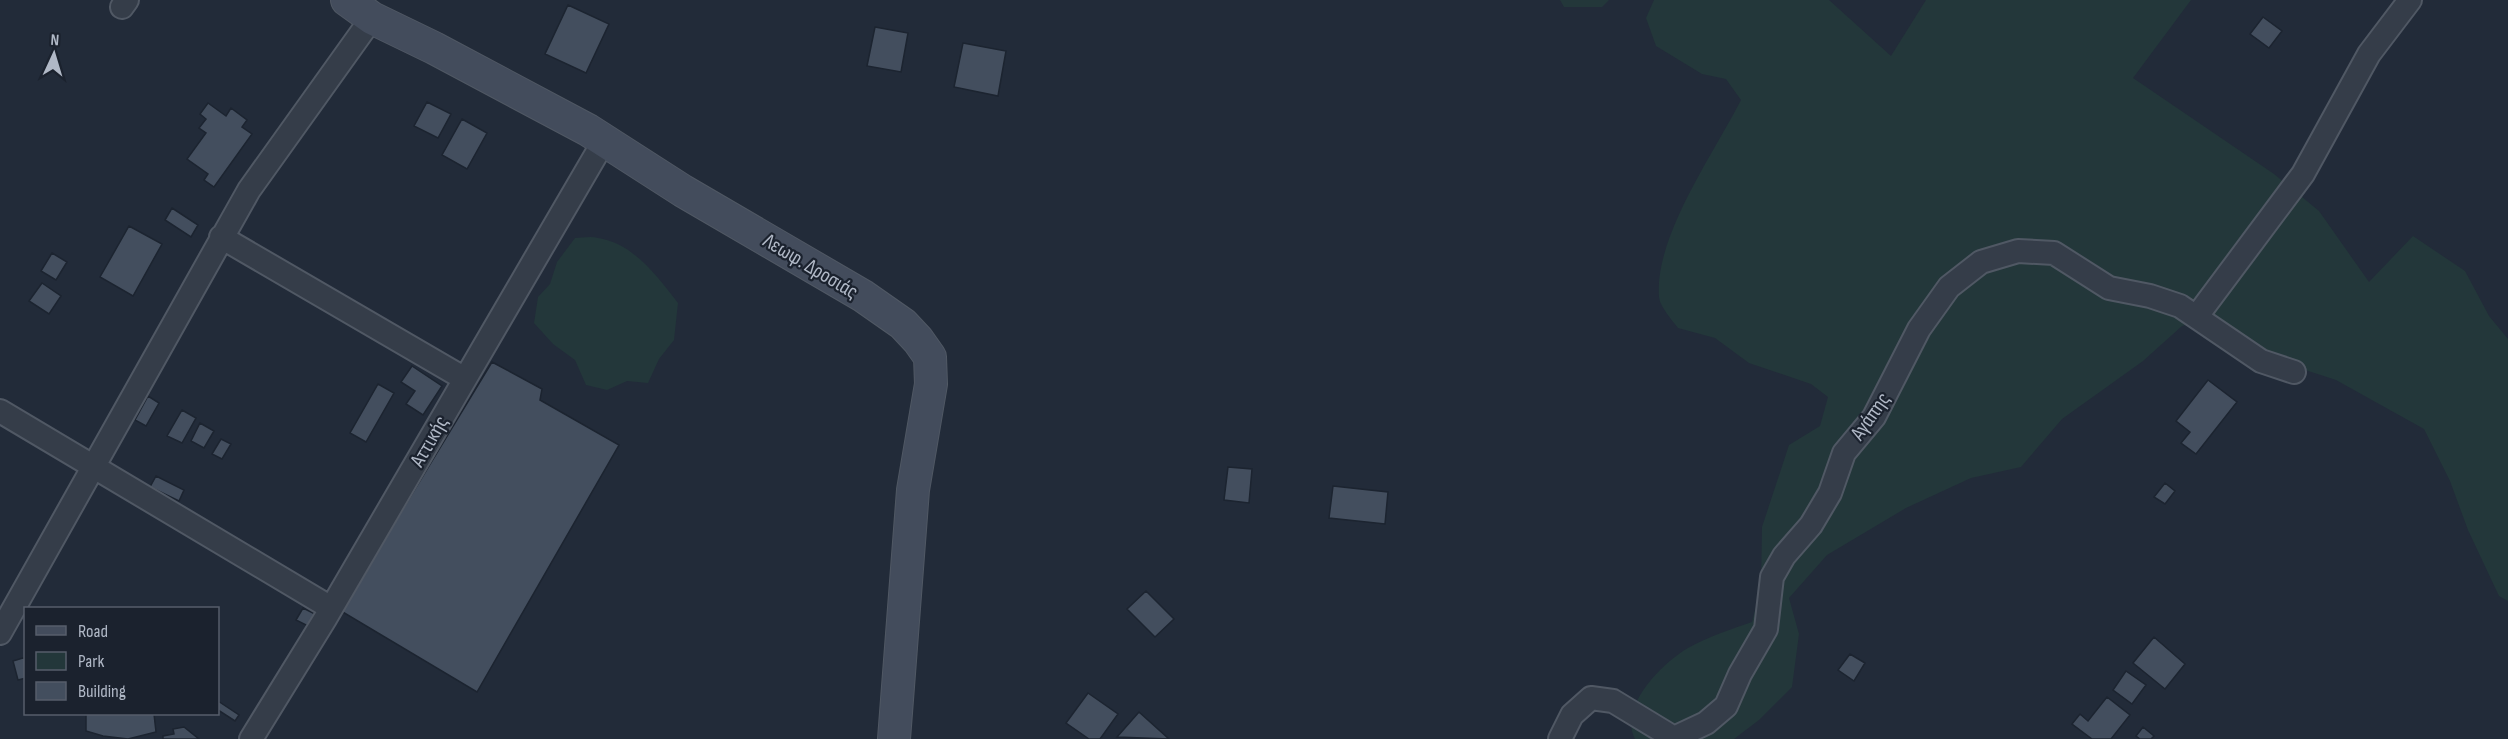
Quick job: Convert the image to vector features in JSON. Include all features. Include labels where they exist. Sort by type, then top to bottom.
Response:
[{"type":"street","points":[[2197,316],[2303,174],[2369,54],[2410,0]]},
{"type":"street","points":[[0,633],[94,469],[221,237],[359,9]]},
{"type":"street","name":"Λεωφ. Δροσιάς","points":[[359,9],[604,141],[683,191],[863,296],[903,324],[930,357],[931,384],[914,490],[894,739]]},
{"type":"street","name":"Αττικής","points":[[250,739],[331,608],[604,141]]},
{"type":"street","points":[[221,237],[465,379]]},
{"type":"street","name":"Αγάπης","points":[[1560,739],[1572,715],[1591,698],[1613,701],[1675,739],[1706,723],[1726,706],[1740,674],[1766,629],[1772,577],[1784,556],[1811,525],[1830,493],[1844,453],[1874,417],[1918,329],[1949,287],[1981,262],[2018,251],[2054,254],[2109,288],[2150,296],[2180,306],[2261,361],[2294,372]]},
{"type":"street","points":[[0,411],[331,608]]},
{"type":"green space","points":[[1560,0],[1609,0],[1602,7],[1564,7]]},
{"type":"green space","points":[[1654,0],[1829,0],[1891,56],[1926,0],[2191,0],[2133,78],[2274,174],[2319,211],[2369,282],[2413,236],[2465,271],[2489,316],[2508,339],[2508,601],[2499,596],[2468,530],[2450,481],[2424,429],[2336,380],[2265,357],[2211,318],[2182,326],[2143,361],[2062,419],[2021,467],[1971,478],[1906,508],[1827,555],[1789,598],[1799,634],[1792,687],[1759,720],[1734,739],[1635,739],[1631,727],[1632,713],[1637,700],[1645,687],[1666,664],[1688,648],[1752,622],[1761,587],[1762,527],[1789,445],[1820,426],[1828,397],[1811,384],[1749,363],[1715,338],[1678,328],[1662,305],[1659,297],[1660,273],[1676,222],[1741,100],[1726,79],[1702,74],[1656,46],[1646,18]]},
{"type":"green space","points":[[595,237],[611,241],[622,247],[644,263],[678,303],[674,340],[659,359],[648,383],[627,381],[607,390],[586,385],[575,360],[553,344],[534,323],[538,297],[550,284],[557,262],[575,238]]},
{"type":"building","points":[[568,5],[609,24],[586,73],[545,54]]},
{"type":"building","points":[[2263,17],[2282,31],[2269,48],[2250,34]]},
{"type":"building","points":[[875,27],[908,33],[901,72],[867,66]]},
{"type":"building","points":[[963,43],[1006,51],[998,96],[954,87]]},
{"type":"building","points":[[427,102],[451,114],[438,138],[414,126]]},
{"type":"building","points":[[208,103],[226,116],[231,108],[247,120],[242,127],[252,134],[214,187],[204,180],[208,174],[187,159],[206,133],[199,128],[206,119],[200,114]]},
{"type":"building","points":[[462,119],[487,133],[467,169],[442,155]]},
{"type":"building","points":[[172,208],[198,225],[191,237],[165,220]]},
{"type":"building","points":[[129,226],[162,244],[133,296],[100,277]]},
{"type":"building","points":[[52,253],[67,262],[56,280],[41,271]]},
{"type":"building","points":[[42,283],[61,296],[49,314],[29,301]]},
{"type":"building","points":[[492,362],[542,389],[540,400],[619,445],[477,692],[341,611]]},
{"type":"building","points":[[412,366],[442,386],[423,415],[406,404],[415,391],[401,382]]},
{"type":"building","points":[[2208,380],[2237,402],[2196,454],[2181,443],[2190,432],[2176,421]]},
{"type":"building","points":[[378,384],[394,393],[366,442],[350,433]]},
{"type":"building","points":[[148,396],[159,403],[146,426],[135,420]]},
{"type":"building","points":[[182,410],[196,418],[182,443],[167,436]]},
{"type":"building","points":[[200,423],[214,431],[204,448],[191,441]]},
{"type":"building","points":[[221,439],[231,444],[222,459],[212,454]]},
{"type":"building","points":[[1228,467],[1252,469],[1249,503],[1224,500]]},
{"type":"building","points":[[156,476],[184,490],[179,501],[150,487]]},
{"type":"building","points":[[2165,483],[2175,491],[2165,504],[2154,497]]},
{"type":"building","points":[[1333,486],[1388,492],[1385,524],[1329,518]]},
{"type":"building","points":[[1146,591],[1174,619],[1155,637],[1127,609]]},
{"type":"building","points":[[303,608],[315,614],[308,626],[296,620]]},
{"type":"building","points":[[2154,637],[2185,664],[2165,689],[2133,663]]},
{"type":"building","points":[[1850,654],[1865,663],[1854,681],[1838,670]]},
{"type":"building","points":[[24,658],[24,678],[18,680],[13,661]]},
{"type":"building","points":[[2126,671],[2146,685],[2132,704],[2113,690]]},
{"type":"building","points":[[1088,693],[1118,714],[1100,739],[1089,739],[1066,723]]},
{"type":"building","points":[[2107,697],[2130,715],[2111,739],[2092,739],[2072,724],[2080,714],[2088,721]]},
{"type":"building","points":[[219,702],[239,715],[235,721],[219,711]]},
{"type":"building","points":[[1139,712],[1169,739],[1117,737]]},
{"type":"building","points":[[86,715],[154,715],[156,732],[128,739],[86,731]]},
{"type":"building","points":[[184,727],[199,739],[163,739],[163,736],[174,734],[173,729]]},
{"type":"building","points":[[2143,727],[2154,736],[2151,739],[2140,739],[2136,736]]}]
